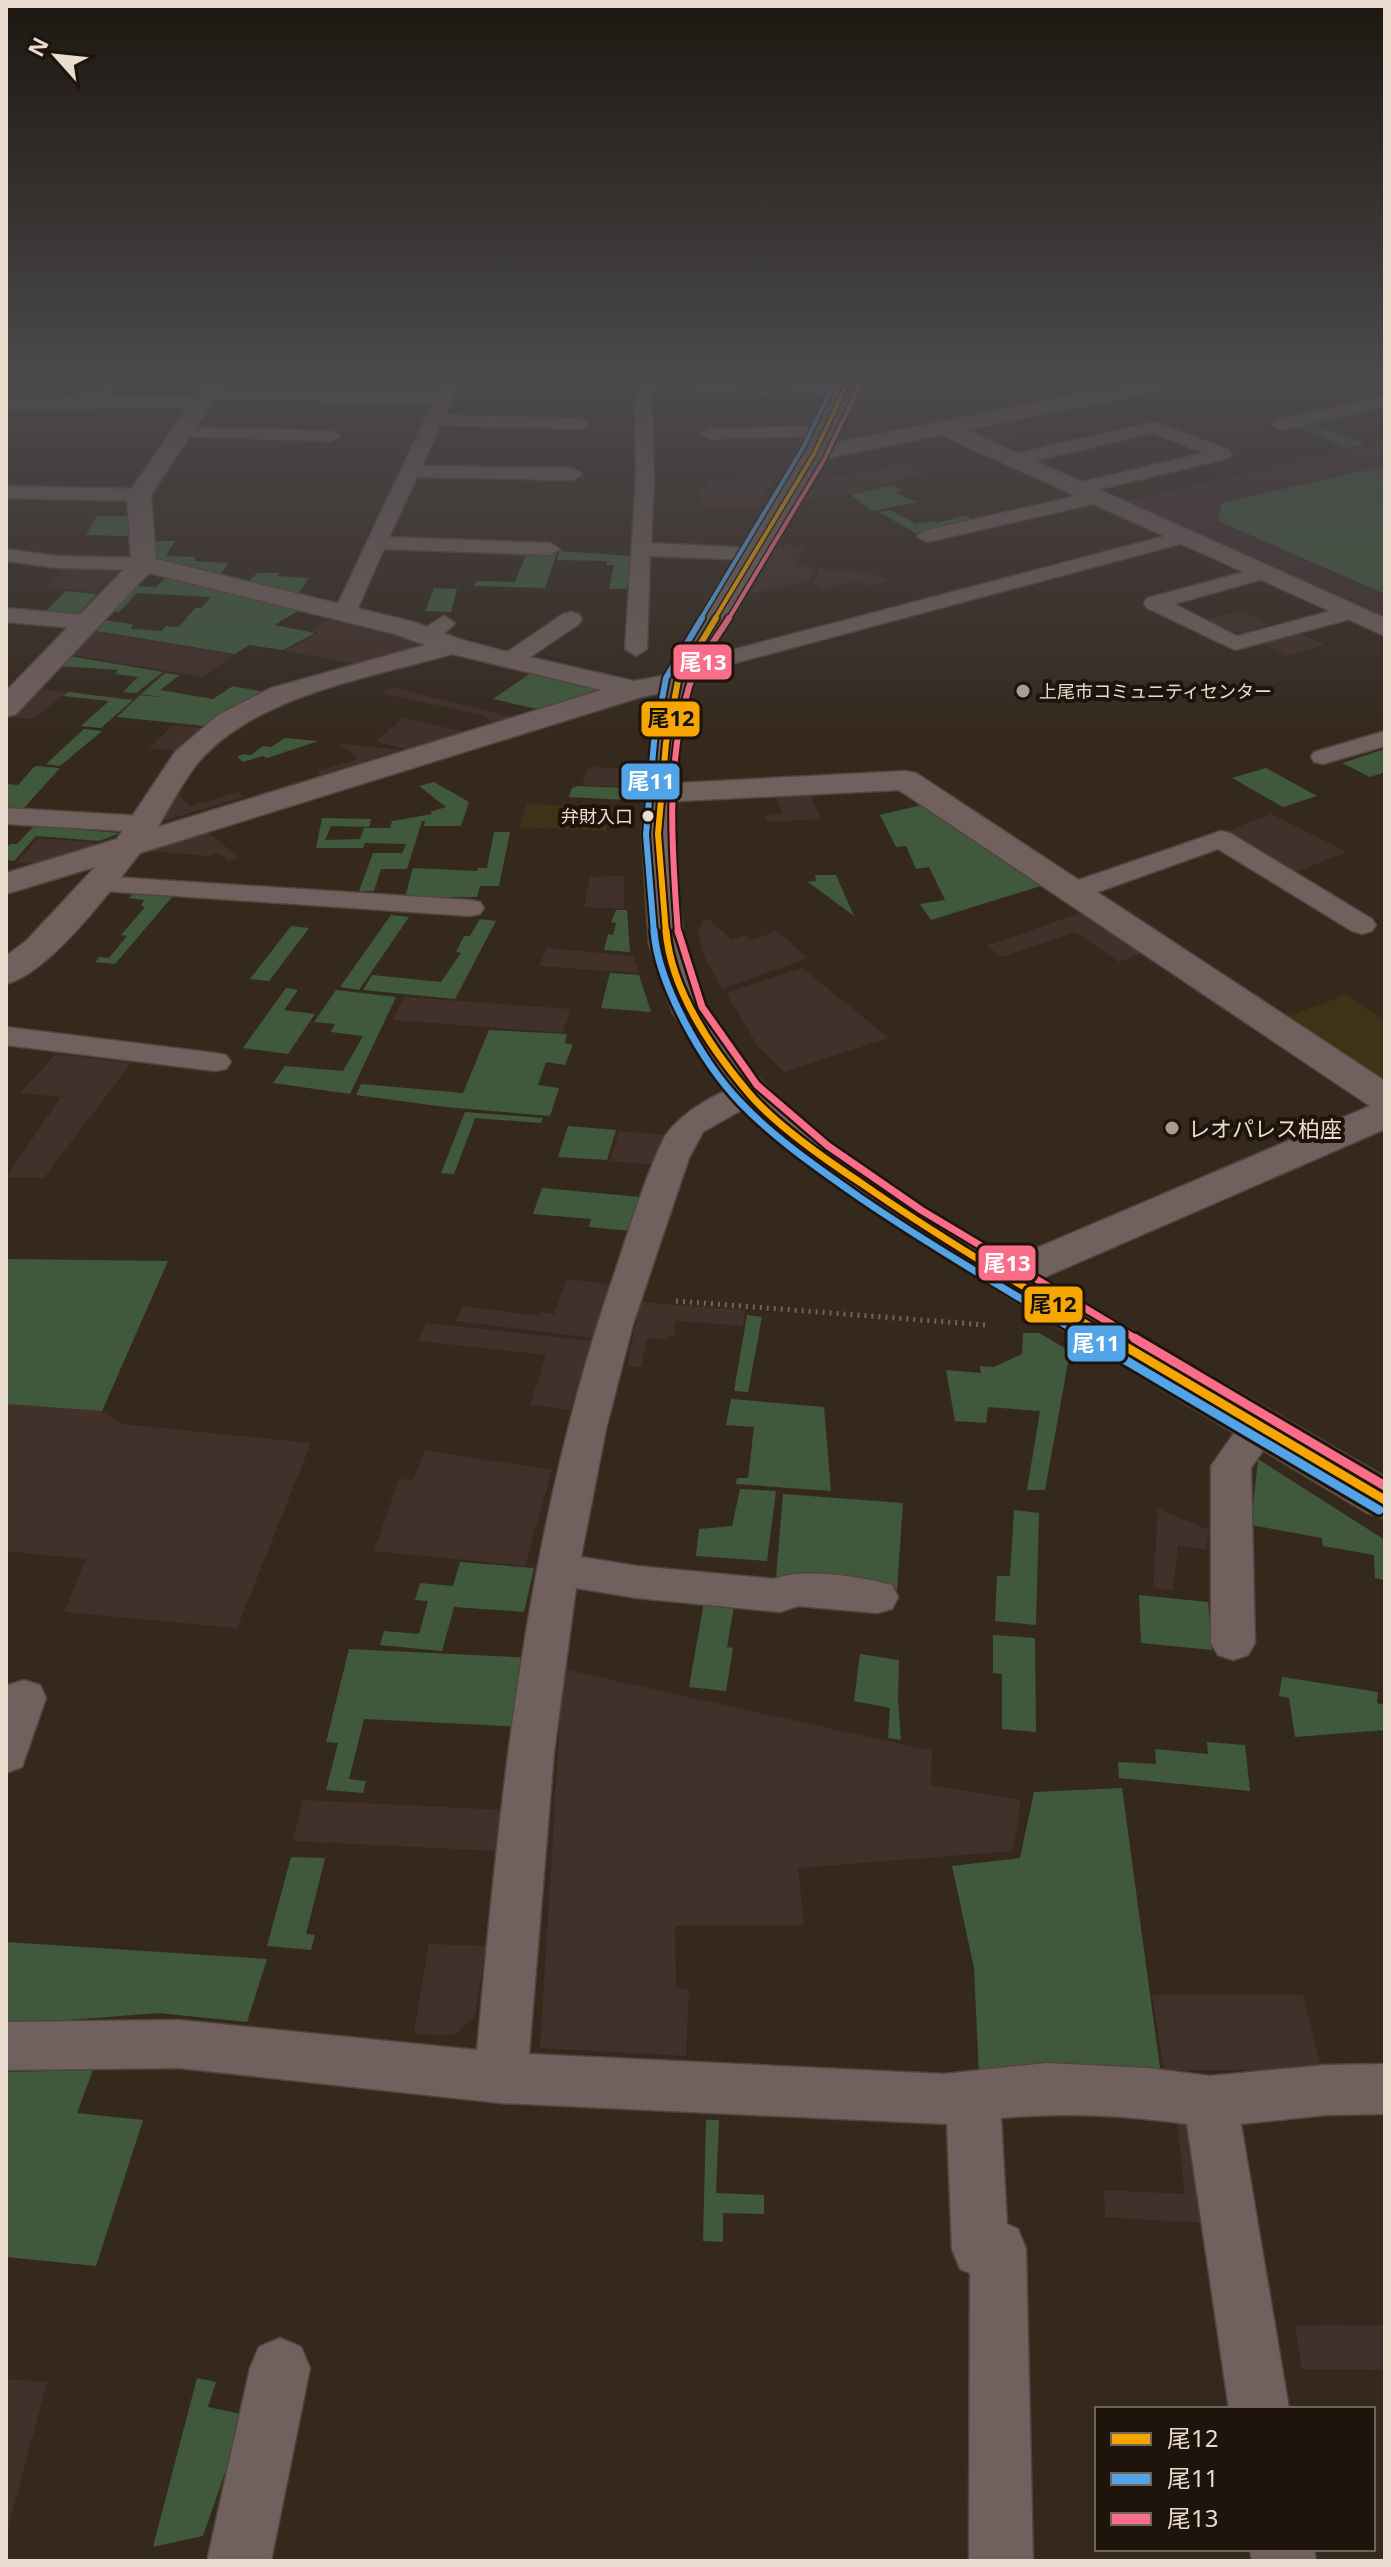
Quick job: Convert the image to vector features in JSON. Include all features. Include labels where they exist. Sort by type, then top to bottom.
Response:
[{"type":"street","points":[[9,701],[144,564],[139,500]]},
{"type":"street","points":[[785,500],[681,676],[660,793],[659,859],[667,944],[691,1013],[748,1093],[821,1156],[914,1220],[1007,1277],[1385,1500]]},
{"type":"street","points":[[1106,500],[1385,628]]},
{"type":"street","points":[[144,564],[439,635],[509,661],[636,689]]},
{"type":"street","points":[[6,973],[38,948],[98,884],[137,834],[186,758],[228,721],[281,694],[439,635]]},
{"type":"street","points":[[6,884],[137,834],[681,676]]},
{"type":"street","points":[[660,793],[905,780],[1385,1098]]},
{"type":"street","points":[[1007,1277],[1385,1114]]},
{"type":"lane","points":[[345,612],[396,500]]},
{"type":"lane","points":[[636,649],[644,500]]},
{"type":"lane","points":[[927,536],[1061,500]]},
{"type":"lane","points":[[681,676],[1184,537]]},
{"type":"lane","points":[[376,543],[550,549]]},
{"type":"lane","points":[[640,549],[754,554]]},
{"type":"lane","points":[[6,555],[57,562],[144,564]]},
{"type":"lane","points":[[1263,573],[1155,603],[1235,643],[1350,612]]},
{"type":"lane","points":[[6,615],[85,622]]},
{"type":"lane","points":[[509,661],[571,619]]},
{"type":"lane","points":[[1323,757],[1385,738]]},
{"type":"lane","points":[[6,816],[137,834]]},
{"type":"lane","points":[[1071,892],[1221,839],[1362,925]]},
{"type":"lane","points":[[98,884],[470,908]]},
{"type":"lane","points":[[6,1036],[215,1062]]},
{"type":"lane","points":[[501,2078],[521,1823],[558,1569],[585,1424],[624,1297],[684,1131],[748,1093]]},
{"type":"lane","points":[[1233,1643],[1231,1466],[1260,1426]]},
{"type":"lane","points":[[558,1569],[637,1582],[780,1596],[792,1589],[877,1597]]},
{"type":"lane","points":[[6,1754],[24,1698]]},
{"type":"lane","points":[[6,2046],[179,2044],[501,2078],[944,2099],[1047,2088],[1147,2093],[1210,2102],[1326,2090],[1385,2089]]},
{"type":"lane","points":[[973,2096],[980,2249],[998,2249],[1001,2561]]},
{"type":"lane","points":[[1210,2102],[1259,2407]]},
{"type":"lane","points":[[239,2561],[280,2368]]},
{"type":"path","points":[[624,1297],[1011,1327],[1059,1307]]},
{"type":"shaded area","points":[[699,500],[761,500],[755,509],[699,505]]},
{"type":"shaded area","points":[[1385,500],[1385,618],[1122,502]]},
{"type":"shaded area","points":[[778,544],[803,547],[796,565],[816,567],[808,582],[749,594]]},
{"type":"shaded area","points":[[69,566],[117,567],[121,571],[98,592],[46,588]]},
{"type":"shaded area","points":[[819,569],[874,573],[888,581],[866,586],[857,581],[823,589],[813,583]]},
{"type":"shaded area","points":[[1240,611],[1270,624],[1242,633],[1228,631],[1206,620]]},
{"type":"shaded area","points":[[332,617],[424,642],[423,649],[361,665],[285,651],[318,633],[310,630]]},
{"type":"shaded area","points":[[89,631],[234,655],[202,677],[68,654]]},
{"type":"shaded area","points":[[1297,632],[1325,645],[1288,656],[1260,643]]},
{"type":"shaded area","points":[[391,687],[510,717],[491,722],[481,715],[382,693]]},
{"type":"shaded area","points":[[36,688],[67,693],[32,719],[11,717]]},
{"type":"shaded area","points":[[403,718],[466,732],[406,749],[375,742]]},
{"type":"shaded area","points":[[173,725],[200,728],[176,751],[149,748]]},
{"type":"shaded area","points":[[338,743],[400,750],[320,775],[316,772],[358,759]]},
{"type":"shaded area","points":[[588,767],[631,768],[627,787],[582,785]]},
{"type":"shaded area","points":[[809,791],[821,819],[767,822],[765,816],[782,814],[774,793]]},
{"type":"shaded area","points":[[238,792],[244,797],[155,823],[174,795],[178,794],[191,806]]},
{"type":"shaded area","points":[[1272,814],[1347,852],[1296,872],[1221,833]]},
{"type":"shaded area","points":[[207,831],[239,858],[228,861],[218,853],[209,856],[147,851]]},
{"type":"shaded area","points":[[38,838],[93,842],[98,846],[39,864],[17,862]]},
{"type":"shaded area","points":[[624,876],[624,909],[584,907],[590,877]]},
{"type":"shaded area","points":[[1081,913],[1142,953],[1119,962],[1075,932],[1003,957],[986,946]]},
{"type":"shaded area","points":[[708,919],[732,940],[745,935],[751,940],[777,931],[808,958],[722,989],[705,958],[698,934],[702,921]]},
{"type":"shaded area","points":[[547,948],[633,956],[639,973],[539,966]]},
{"type":"shaded area","points":[[802,968],[889,1038],[784,1072],[759,1048],[726,993]]},
{"type":"shaded area","points":[[404,997],[570,1009],[563,1033],[393,1020]]},
{"type":"shaded area","points":[[56,1054],[131,1063],[44,1178],[6,1177],[61,1097],[20,1093]]},
{"type":"shaded area","points":[[619,1131],[665,1135],[658,1165],[610,1161]]},
{"type":"shaded area","points":[[567,1279],[610,1284],[592,1338],[456,1321],[462,1306],[538,1316],[540,1312],[554,1314]]},
{"type":"shaded area","points":[[640,1302],[745,1310],[743,1326],[676,1321],[674,1336],[669,1336],[669,1339],[647,1338],[641,1367],[627,1366]]},
{"type":"shaded area","points":[[426,1323],[592,1341],[571,1410],[530,1405],[546,1355],[418,1341]]},
{"type":"shaded area","points":[[6,1404],[102,1411],[123,1424],[311,1443],[237,1628],[64,1612],[86,1559],[6,1551]]},
{"type":"shaded area","points":[[425,1450],[552,1470],[525,1566],[374,1551],[399,1479],[413,1480]]},
{"type":"shaded area","points":[[1158,1509],[1209,1530],[1206,1550],[1178,1545],[1173,1591],[1153,1587]]},
{"type":"shaded area","points":[[563,1669],[932,1751],[931,1785],[1021,1800],[1013,1851],[798,1868],[804,1925],[675,1926],[676,1987],[689,1990],[686,2056],[540,2048]]},
{"type":"shaded area","points":[[303,1800],[504,1810],[497,1851],[293,1841]]},
{"type":"shaded area","points":[[429,1944],[486,1946],[475,2016],[455,2035],[414,2034]]},
{"type":"shaded area","points":[[1152,1995],[1303,1995],[1322,2070],[1164,2070]]},
{"type":"shaded area","points":[[1177,2122],[1190,2123],[1204,2223],[1105,2217],[1104,2190],[1185,2194]]},
{"type":"shaded area","points":[[1295,2325],[1385,2326],[1385,2370],[1302,2369]]},
{"type":"shaded area","points":[[6,2379],[47,2382],[6,2536]]},
{"type":"green space","points":[[857,500],[917,502],[872,511]]},
{"type":"green space","points":[[1236,500],[1385,500],[1385,594],[1218,521],[1222,503]]},
{"type":"green space","points":[[891,510],[916,524],[937,523],[965,515],[976,521],[915,533],[879,512]]},
{"type":"green space","points":[[97,516],[128,516],[128,536],[86,535]]},
{"type":"green space","points":[[153,541],[175,541],[166,556],[228,563],[221,574],[158,559]]},
{"type":"green space","points":[[559,551],[633,556],[627,589],[609,589],[614,565],[606,565],[607,561],[557,560]]},
{"type":"green space","points":[[527,552],[557,552],[545,588],[474,586],[476,581],[515,582]]},
{"type":"green space","points":[[257,573],[309,578],[299,593],[248,582]]},
{"type":"green space","points":[[166,578],[300,610],[274,625],[315,633],[283,650],[249,645],[235,654],[90,630],[130,586],[156,587]],"holes":[[[137,593],[211,597],[201,608],[195,608],[179,627],[166,626],[162,631],[131,629],[133,624],[103,620],[110,611],[119,612]]]},
{"type":"green space","points":[[434,588],[457,589],[451,612],[425,611]]},
{"type":"green space","points":[[66,591],[97,594],[79,613],[44,613]]},
{"type":"green space","points":[[69,656],[163,672],[136,693],[123,692],[138,677],[115,674],[118,670],[59,666]]},
{"type":"green space","points":[[165,673],[180,675],[160,690],[213,699],[233,686],[269,693],[236,707],[204,726],[117,717],[140,695],[168,698],[141,694]]},
{"type":"green space","points":[[531,673],[597,687],[597,690],[537,709],[493,699]]},
{"type":"green space","points":[[68,692],[133,700],[101,728],[81,726],[109,701],[63,696]]},
{"type":"green space","points":[[84,729],[102,731],[60,766],[46,764]]},
{"type":"green space","points":[[285,738],[318,741],[267,758],[263,756],[243,762],[237,757],[251,755],[263,746],[271,747]]},
{"type":"green space","points":[[1385,749],[1385,772],[1370,777],[1342,763]]},
{"type":"green space","points":[[35,766],[60,768],[22,810],[6,809],[6,784],[18,785]]},
{"type":"green space","points":[[1266,768],[1317,796],[1283,807],[1232,778]]},
{"type":"green space","points":[[434,782],[469,802],[461,826],[424,826],[425,821],[422,821],[407,869],[381,869],[374,891],[359,891],[373,853],[402,853],[406,844],[365,843],[363,848],[316,848],[322,818],[371,819],[369,827],[331,826],[325,840],[360,839],[364,828],[390,828],[392,821],[432,814],[430,812],[446,807],[419,786]]},
{"type":"green space","points":[[572,788],[629,788],[626,800],[569,797]]},
{"type":"green space","points":[[921,805],[1041,886],[931,920],[920,904],[945,900],[929,867],[916,869],[906,846],[896,847],[880,815]]},
{"type":"green space","points":[[34,826],[120,833],[99,841],[36,836],[14,861],[6,860],[6,848],[17,844]]},
{"type":"green space","points":[[494,832],[510,832],[499,886],[480,886],[477,897],[405,897],[413,868],[477,871],[478,868],[487,868]]},
{"type":"green space","points":[[815,875],[836,875],[854,916],[808,882],[816,881]]},
{"type":"green space","points":[[134,892],[172,897],[115,964],[95,962],[99,957],[109,958],[127,936],[121,935],[145,907],[141,906],[144,900],[129,898]]},
{"type":"green space","points":[[616,910],[627,910],[630,952],[604,950],[608,934],[613,935],[616,923],[611,922]]},
{"type":"green space","points":[[391,915],[409,917],[359,990],[340,987]]},
{"type":"green space","points":[[480,919],[496,921],[455,999],[363,990],[372,975],[441,982],[461,953],[456,952],[464,936],[470,936]]},
{"type":"green space","points":[[291,926],[309,928],[269,981],[250,979]]},
{"type":"green space","points":[[610,973],[639,975],[651,1012],[601,1008]]},
{"type":"green space","points":[[286,988],[298,990],[284,1010],[315,1014],[288,1054],[243,1048]]},
{"type":"green space","points":[[336,990],[396,997],[350,1094],[273,1083],[285,1066],[343,1071],[363,1036],[331,1032],[335,1024],[314,1022]]},
{"type":"green space","points":[[489,1030],[567,1034],[565,1043],[573,1045],[565,1065],[546,1062],[538,1085],[559,1088],[550,1116],[356,1095],[361,1084],[463,1093]]},
{"type":"green space","points":[[465,1112],[543,1118],[541,1123],[475,1118],[454,1174],[441,1173]]},
{"type":"green space","points":[[568,1126],[616,1130],[607,1160],[558,1157]]},
{"type":"green space","points":[[542,1188],[641,1197],[631,1231],[589,1227],[591,1219],[533,1214]]},
{"type":"green space","points":[[6,1259],[168,1261],[102,1411],[6,1404]]},
{"type":"green space","points":[[747,1315],[762,1317],[748,1392],[734,1391]]},
{"type":"green space","points":[[1023,1333],[1039,1333],[1070,1351],[1045,1490],[1027,1490],[1040,1411],[988,1407],[986,1423],[955,1421],[946,1370],[981,1373],[980,1366],[994,1367],[1022,1354]]},
{"type":"green space","points":[[731,1399],[824,1407],[831,1491],[736,1484],[737,1478],[748,1478],[754,1427],[726,1425]]},
{"type":"green space","points":[[1258,1459],[1385,1540],[1385,1595],[1384,1580],[1375,1578],[1374,1555],[1323,1546],[1322,1538],[1251,1525]]},
{"type":"green space","points":[[740,1489],[776,1491],[767,1561],[696,1556],[699,1529],[732,1526]]},
{"type":"green space","points":[[783,1494],[903,1503],[897,1590],[776,1578]]},
{"type":"green space","points":[[1014,1510],[1039,1513],[1036,1625],[995,1621],[997,1576],[1010,1576]]},
{"type":"green space","points":[[460,1562],[534,1568],[524,1612],[454,1607],[442,1651],[380,1645],[384,1631],[419,1634],[428,1601],[415,1600],[420,1583],[453,1586]]},
{"type":"green space","points":[[1139,1595],[1208,1602],[1212,1650],[1141,1643]]},
{"type":"green space","points":[[704,1602],[734,1606],[727,1647],[733,1648],[726,1691],[689,1687]]},
{"type":"green space","points":[[993,1635],[1035,1638],[1036,1732],[1002,1729],[1002,1674],[993,1673]]},
{"type":"green space","points":[[349,1649],[534,1658],[524,1727],[364,1719],[349,1779],[366,1781],[363,1793],[326,1790],[338,1743],[326,1742]]},
{"type":"green space","points":[[860,1654],[899,1660],[901,1740],[888,1738],[890,1708],[854,1701]]},
{"type":"green space","points":[[1282,1677],[1378,1692],[1377,1703],[1385,1705],[1385,1730],[1295,1737],[1289,1698],[1279,1696]]},
{"type":"green space","points":[[1207,1742],[1245,1745],[1250,1791],[1119,1778],[1118,1762],[1156,1764],[1155,1749],[1208,1754]]},
{"type":"green space","points":[[1122,1788],[1160,2068],[979,2075],[974,1968],[952,1866],[1020,1858],[1034,1792]]},
{"type":"green space","points":[[291,1857],[325,1858],[306,1934],[315,1935],[311,1950],[267,1946]]},
{"type":"green space","points":[[6,1942],[267,1959],[247,2022],[158,2013],[6,2025]]},
{"type":"green space","points":[[93,2070],[77,2113],[143,2120],[96,2266],[6,2257],[6,2072]]},
{"type":"green space","points":[[706,2120],[719,2120],[716,2193],[764,2195],[764,2214],[723,2213],[723,2242],[703,2241]]},
{"type":"green space","points":[[197,2378],[216,2382],[208,2407],[245,2415],[203,2536],[153,2547]]},
{"type":"sand","points":[[527,804],[613,808],[606,831],[519,827]]},
{"type":"sand","points":[[1345,995],[1385,1020],[1385,1083],[1287,1017]]},
{"type":"transit line","name":"尾11","points":[[772,500],[666,678],[654,742],[646,835],[655,946],[680,1018],[739,1101],[814,1166],[907,1230],[1379,1510]]},
{"type":"transit line","name":"尾12","points":[[787,500],[678,681],[666,743],[658,834],[667,944],[691,1013],[748,1093],[821,1156],[914,1220],[1007,1277],[1385,1500]]},
{"type":"transit line","name":"尾13","points":[[800,500],[689,685],[678,745],[670,834],[679,941],[702,1007],[757,1085],[828,1146],[921,1210],[1013,1267],[1385,1486]]},
{"type":"place","name":"上尾市コミュニティセンター","points":[[1023,691]]},
{"type":"place","name":"弁財入口","points":[[648,816]]},
{"type":"place","name":"レオパレス柏座","points":[[1172,1128]]}]
